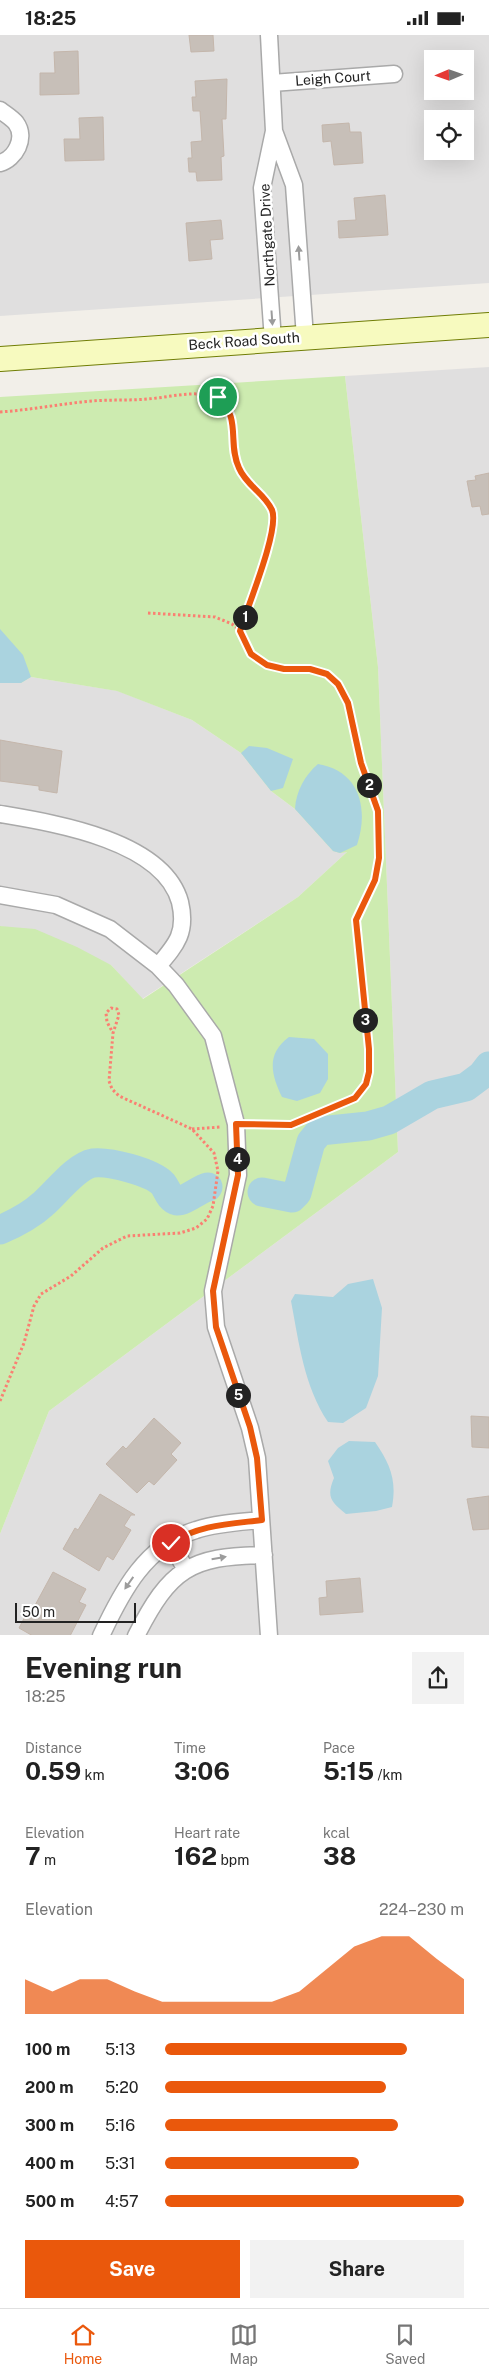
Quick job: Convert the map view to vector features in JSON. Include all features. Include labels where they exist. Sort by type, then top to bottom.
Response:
[{"type":"main road","name":"Beck Road South","points":[[0,359],[489,325]]},
{"type":"street","name":"Northgate Drive","points":[[269,35],[274,131],[262,188],[273,340]]},
{"type":"street","name":"Leigh Court","points":[[272,83],[394,74]]},
{"type":"street","points":[[0,110],[17,124],[20,131],[20,140],[14,154],[6,161],[0,163]]},
{"type":"street","name":"Northgate Drive","points":[[274,131],[294,185],[304,337]]},
{"type":"street","points":[[0,815],[50,823],[85,832],[136,853],[160,869],[178,894],[182,922],[178,941],[158,966]]},
{"type":"street","points":[[0,895],[22,897],[56,905],[83,915],[110,929],[158,966],[176,985],[213,1036],[236,1124],[238,1175],[213,1291],[216,1327],[250,1427],[257,1458],[269,1635]]},
{"type":"street","points":[[101,1635],[127,1585],[146,1561],[171,1543],[184,1534],[198,1529],[262,1520]]},
{"type":"street","points":[[171,1543],[186,1570]]},
{"type":"street","points":[[136,1635],[162,1591],[186,1570],[214,1559],[264,1555]]},
{"type":"path","points":[[0,412],[42,409],[88,401],[146,399],[200,394],[218,397],[228,406],[233,419],[239,468],[249,483],[267,503],[272,511],[274,521],[240,631]]},
{"type":"path","points":[[148,613],[215,617],[232,624],[240,631],[251,654],[267,665],[284,669],[310,669],[327,674],[338,684],[348,703],[361,763],[378,811],[379,858],[375,880],[356,920],[369,1049],[369,1072],[366,1084],[355,1098],[291,1125],[236,1124],[192,1129]]},
{"type":"path","points":[[0,1401],[24,1343],[34,1306],[41,1294],[71,1276],[103,1248],[127,1235],[180,1233],[196,1228],[207,1219],[213,1206],[218,1171],[214,1153],[192,1129],[119,1095],[112,1089],[108,1081],[113,1033],[119,1015],[117,1009],[111,1008],[106,1013],[107,1022],[113,1033]]},
{"type":"shaded area","points":[[0,35],[489,35],[489,283],[0,316]]},
{"type":"shaded area","points":[[489,367],[489,1635],[0,1635],[0,1534],[49,1411],[398,1152],[378,667],[345,376]]},
{"type":"shaded area","points":[[31,677],[118,691],[192,720],[241,753],[271,791],[295,809],[333,851],[348,851],[298,897],[142,999],[111,965],[1,926],[0,928],[0,683],[21,683]]},
{"type":"green space","points":[[345,376],[378,667],[398,1152],[49,1411],[0,1534],[0,926],[35,929],[77,947],[111,965],[143,999],[298,897],[347,852],[333,851],[295,809],[271,791],[241,753],[192,720],[117,691],[31,677],[21,683],[0,683],[0,397]]},
{"type":"water","points":[[0,629],[23,655],[31,677],[21,683],[0,683]]},
{"type":"water","points":[[249,746],[267,748],[293,759],[283,788],[271,791],[241,753]]},
{"type":"water","points":[[318,764],[332,768],[352,783],[361,805],[362,818],[357,845],[340,853],[333,851],[295,809],[297,796],[302,784]]},
{"type":"water","points":[[289,1037],[314,1039],[328,1054],[328,1079],[320,1093],[297,1101],[282,1097],[273,1072],[274,1057],[277,1050]]},
{"type":"water","points":[[373,1279],[382,1308],[378,1376],[366,1408],[343,1423],[328,1422],[313,1394],[308,1379],[291,1301],[295,1294],[333,1297],[348,1284]]},
{"type":"water","points":[[349,1441],[375,1442],[388,1465],[393,1480],[392,1507],[376,1511],[346,1514],[331,1499],[330,1490],[334,1478],[328,1461],[338,1448]]},
{"type":"building","points":[[189,35],[213,35],[214,51],[191,52]]},
{"type":"building","points":[[78,51],[79,94],[40,95],[40,73],[55,73],[54,52]]},
{"type":"building","points":[[227,79],[226,119],[222,119],[224,156],[221,157],[222,180],[197,181],[196,172],[189,172],[188,158],[192,158],[191,142],[202,141],[200,111],[193,111],[192,97],[196,97],[195,81]]},
{"type":"building","points":[[103,117],[104,160],[65,161],[64,139],[80,139],[79,118]]},
{"type":"building","points":[[349,123],[350,132],[361,132],[363,163],[334,165],[331,141],[323,142],[322,125]]},
{"type":"building","points":[[385,195],[388,235],[339,238],[338,221],[356,220],[354,198]]},
{"type":"building","points":[[221,220],[223,239],[210,240],[212,259],[189,261],[186,223]]},
{"type":"building","points":[[489,473],[489,514],[482,515],[480,506],[472,507],[467,481],[476,480],[475,476]]},
{"type":"building","points":[[0,740],[62,751],[57,793],[39,790],[39,786],[0,781]]},
{"type":"building","points":[[471,1416],[489,1417],[489,1448],[472,1447]]},
{"type":"building","points":[[154,1418],[181,1443],[171,1454],[177,1460],[154,1485],[149,1481],[137,1493],[106,1464],[123,1446],[126,1449]]},
{"type":"building","points":[[100,1494],[135,1515],[131,1515],[124,1526],[131,1530],[113,1560],[107,1556],[99,1571],[63,1549],[75,1528],[78,1530]]},
{"type":"building","points":[[489,1496],[489,1529],[473,1530],[467,1499]]},
{"type":"building","points":[[53,1572],[86,1589],[79,1602],[86,1605],[71,1635],[31,1635],[19,1628],[30,1607],[33,1609]]},
{"type":"building","points":[[360,1578],[363,1612],[320,1615],[319,1598],[327,1597],[326,1581]]},
{"type":"waterway","points":[[262,1192],[292,1198],[297,1193],[311,1142],[320,1131],[368,1126],[389,1120],[432,1095],[466,1087],[482,1075],[489,1066]]},
{"type":"waterway","points":[[0,1230],[33,1212],[73,1174],[93,1163],[119,1166],[150,1175],[163,1184],[170,1196],[177,1201],[184,1200],[208,1187]]},
{"type":"route","points":[[171,1543],[184,1534],[198,1529],[262,1520],[257,1458],[250,1427],[216,1327],[213,1291],[238,1175],[236,1124],[291,1125],[355,1098],[366,1084],[369,1072],[369,1049],[356,920],[375,880],[379,858],[378,811],[361,763],[348,703],[338,684],[327,674],[310,669],[284,669],[267,665],[251,654],[240,631],[274,521],[272,511],[267,503],[249,483],[239,468],[235,451],[233,419],[228,406],[218,397]]}]
